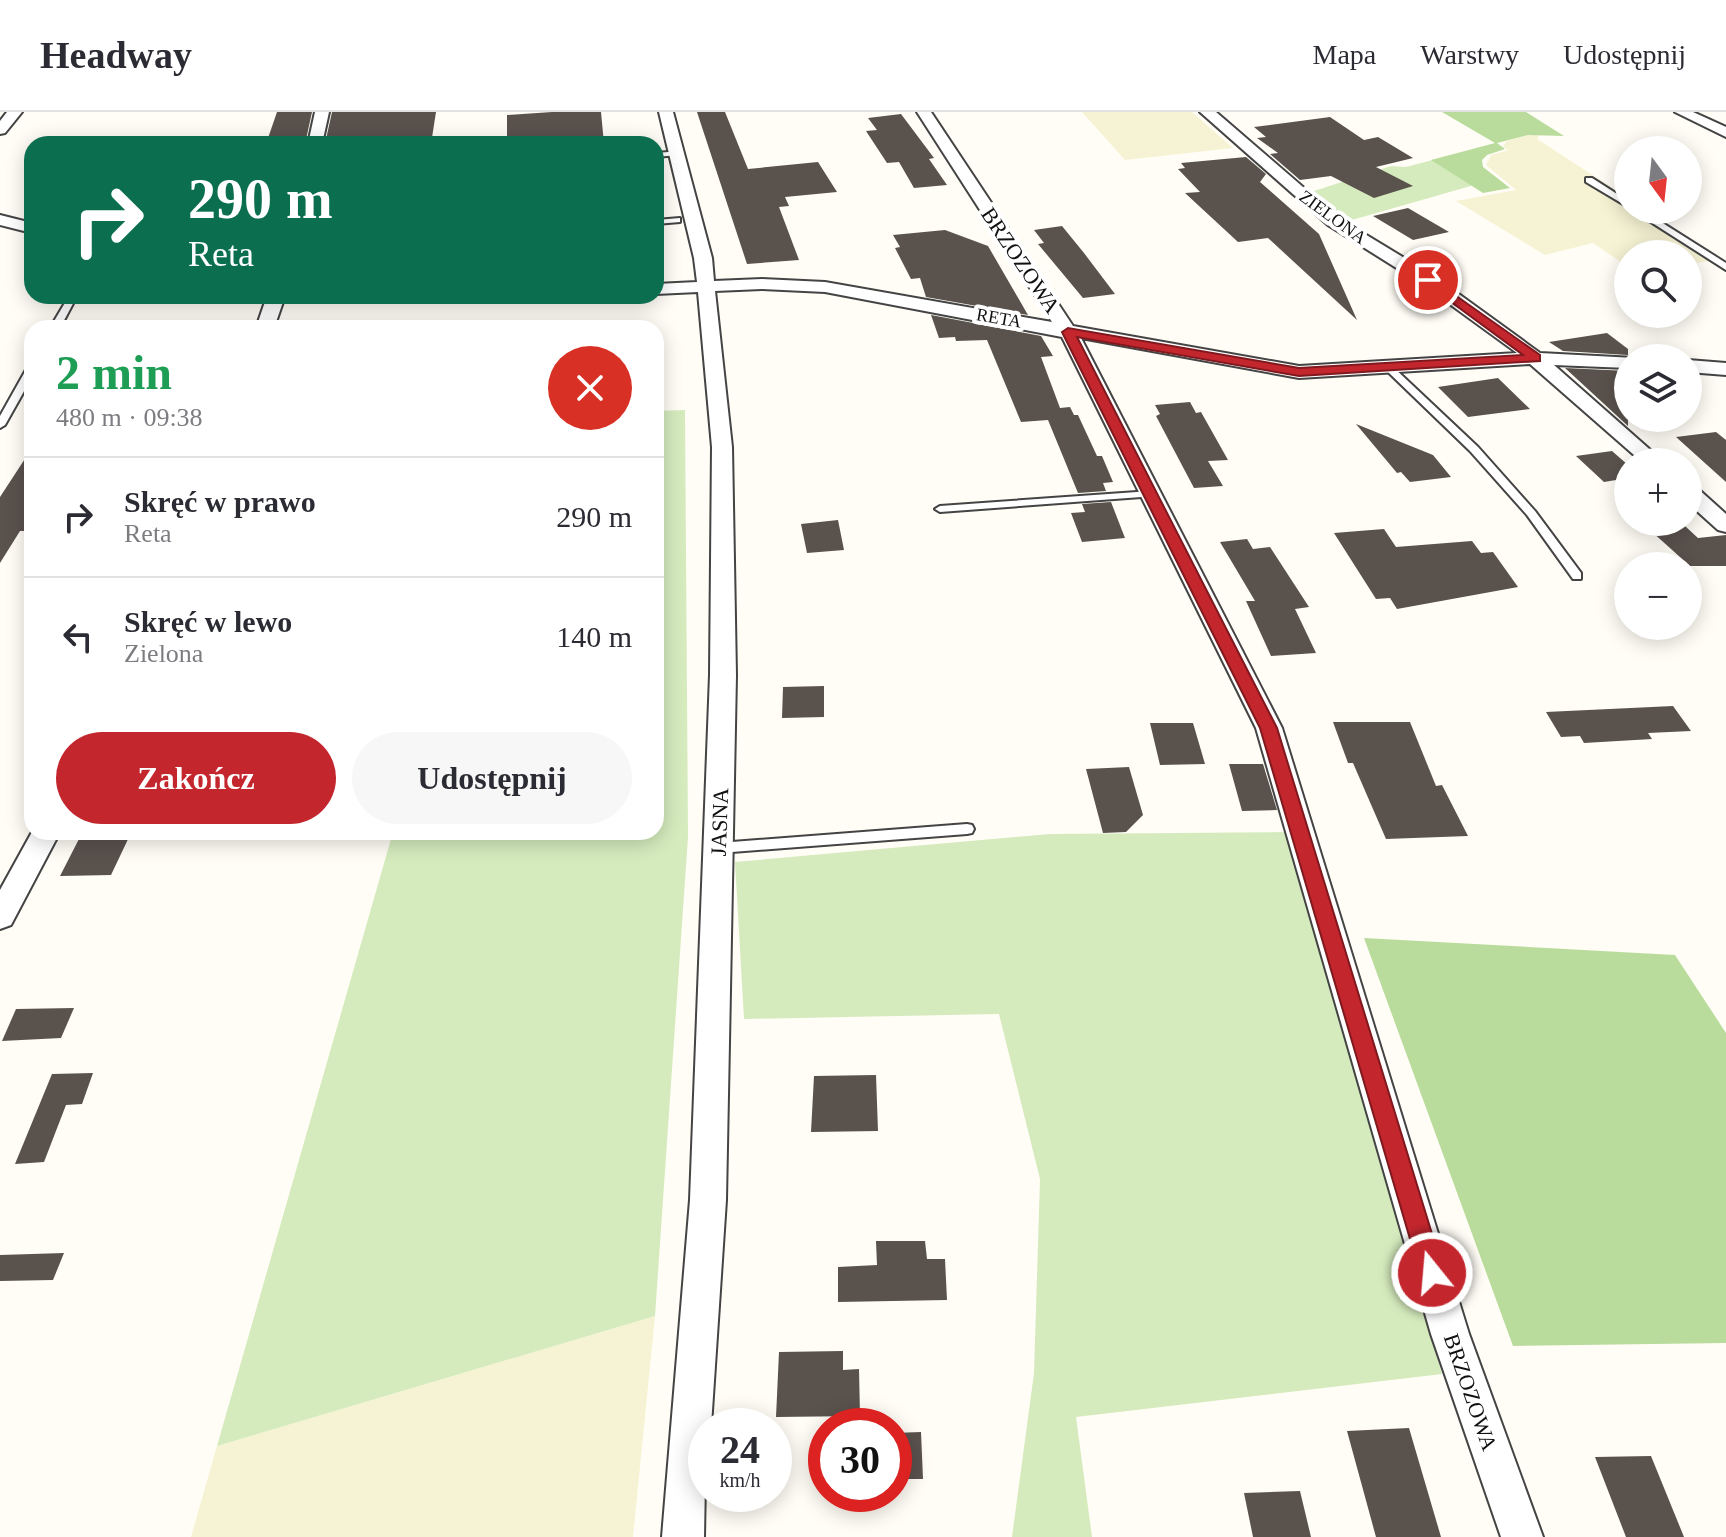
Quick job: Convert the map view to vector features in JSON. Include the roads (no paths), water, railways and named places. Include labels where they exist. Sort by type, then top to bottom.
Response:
[{"type":"street","points":[[0,130],[15,112]]},
{"type":"street","points":[[317,136],[322,112]]},
{"type":"street","name":"JASNA","points":[[666,112],[697,231],[706,286],[722,447],[723,675],[708,1200],[683,1537]]},
{"type":"street","name":"BRZOZOWA","points":[[924,112],[1068,332],[1269,728],[1450,1334],[1522,1537]]},
{"type":"street","name":"ZIELONA","points":[[1207,112],[1334,222],[1428,280],[1535,358],[1638,448]]},
{"type":"street","points":[[1682,112],[1726,133]]},
{"type":"street","points":[[0,220],[24,226]]},
{"type":"street","name":"RETA","points":[[664,289],[825,287],[1299,372],[1535,358],[1614,361]]},
{"type":"street","points":[[1702,367],[1726,369]]},
{"type":"street","points":[[1702,504],[1726,525]]},
{"type":"street","points":[[0,917],[42,840]]},
{"type":"lane","points":[[664,154],[678,153]]},
{"type":"lane","points":[[1589,180],[1614,196]]},
{"type":"lane","points":[[664,221],[677,220]]},
{"type":"lane","points":[[1658,224],[1726,267]]},
{"type":"lane","points":[[1389,368],[1474,449],[1531,513],[1577,576]]},
{"type":"lane","points":[[0,425],[24,382]]},
{"type":"lane","points":[[940,509],[1151,494]]},
{"type":"lane","points":[[719,848],[967,829]]}]
